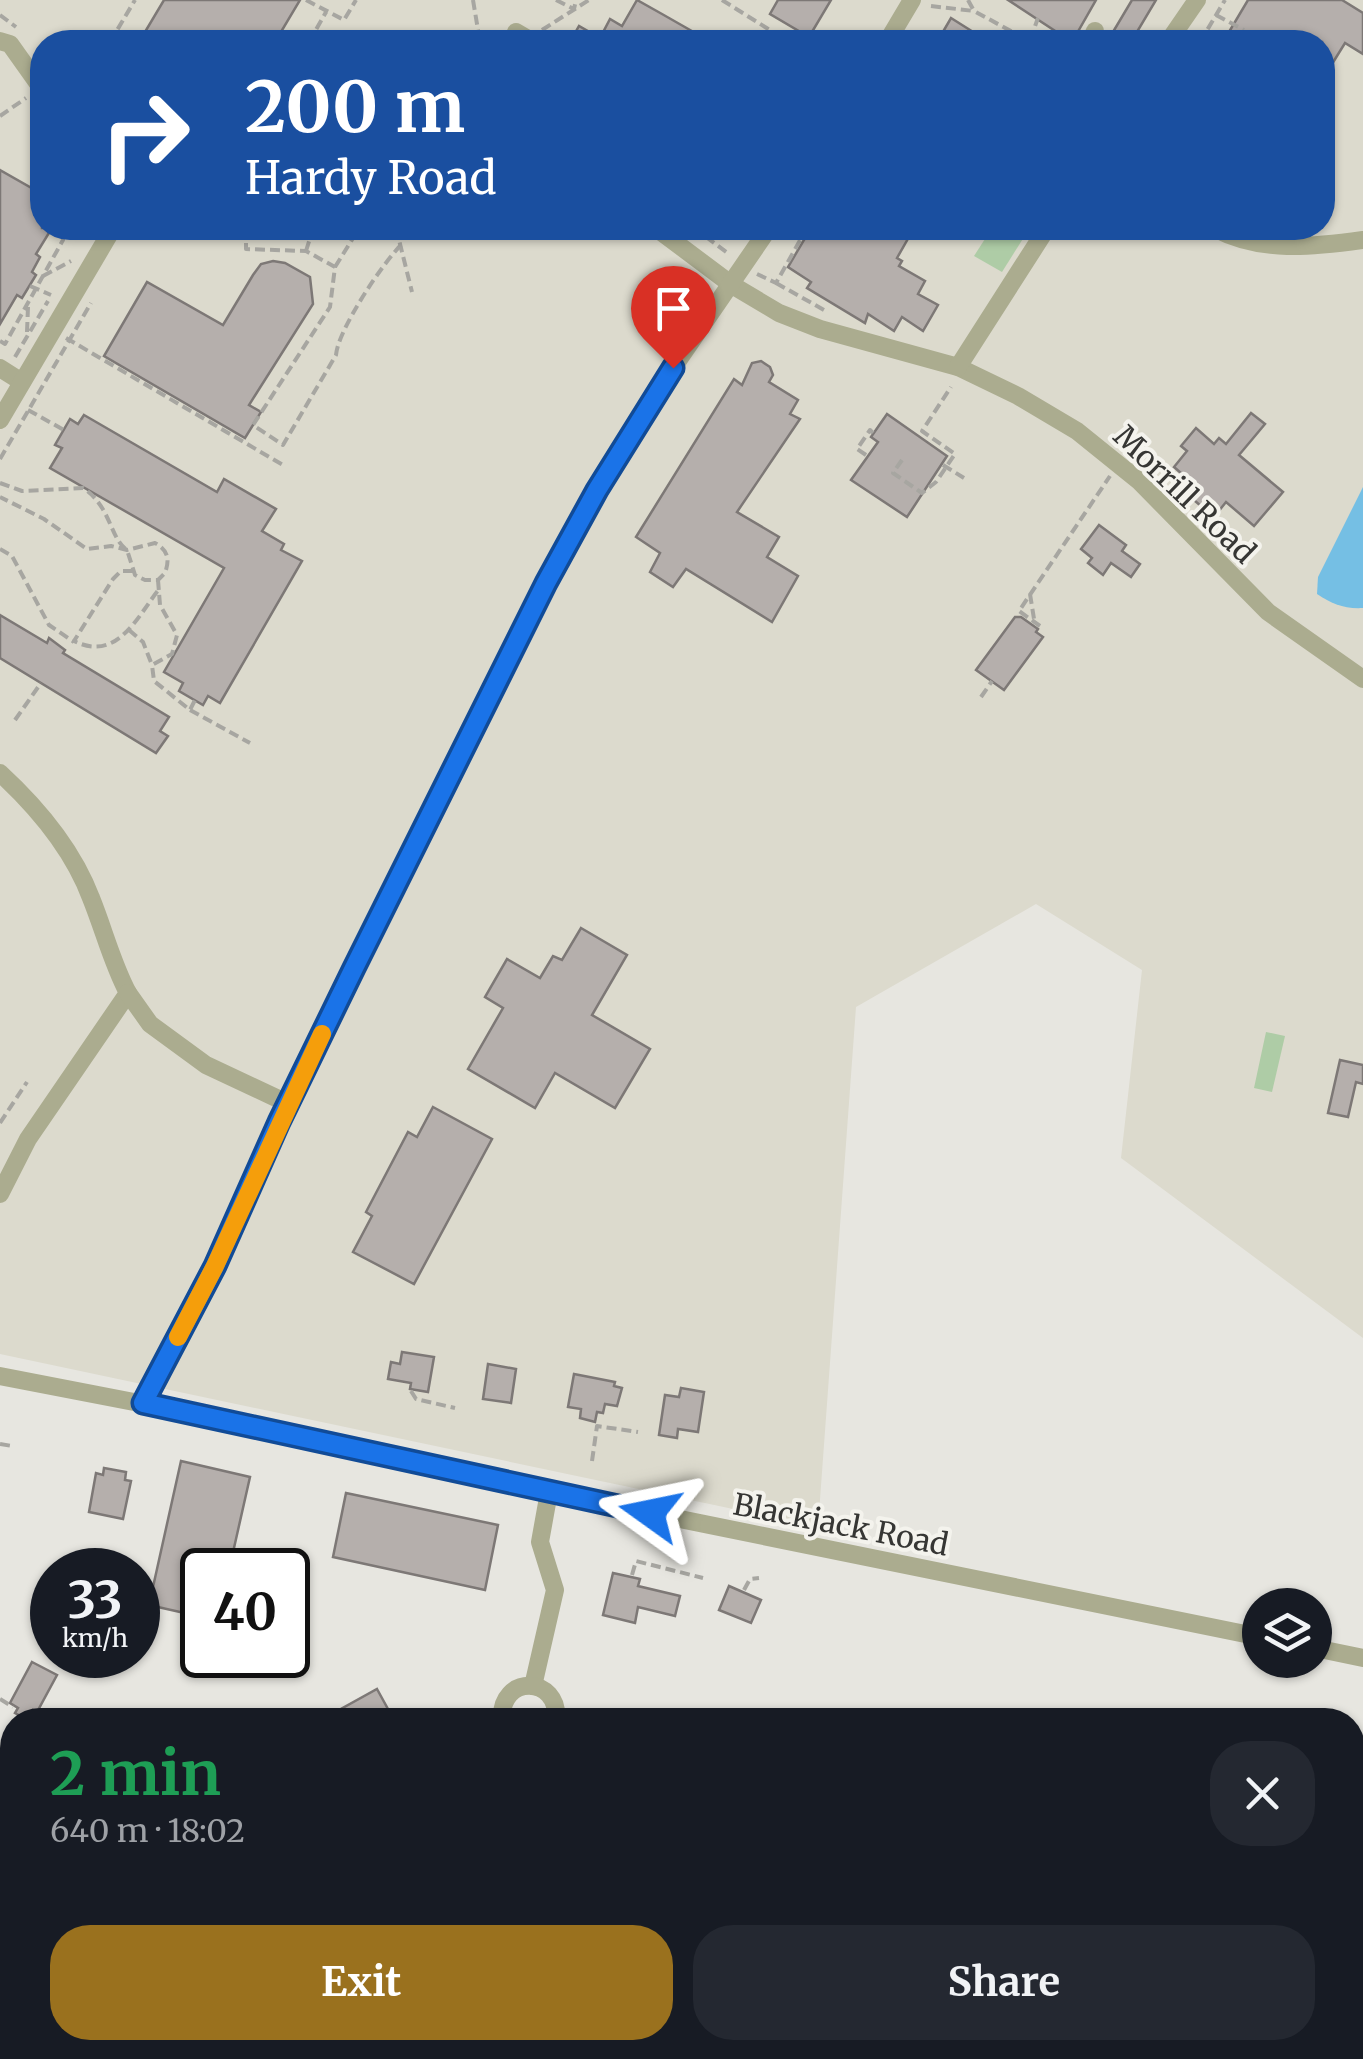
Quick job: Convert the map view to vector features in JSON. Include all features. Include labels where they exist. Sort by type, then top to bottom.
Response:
[{"type":"street","points":[[1176,30],[1197,0]]},
{"type":"street","points":[[897,30],[922,3]]},
{"type":"street","points":[[10,38],[30,76]]},
{"type":"street","points":[[0,420],[105,240]]},
{"type":"street","name":"Morrill Road","points":[[672,240],[779,313],[820,329],[958,367],[1077,430],[1119,464],[1268,612],[1363,679]]},
{"type":"street","points":[[143,1403],[215,1266],[289,1104],[546,583],[651,400],[761,240]]},
{"type":"street","points":[[958,367],[1039,240]]},
{"type":"street","points":[[1242,240],[1274,246],[1363,240]]},
{"type":"street","points":[[0,368],[22,382]]},
{"type":"street","points":[[0,773],[27,798],[70,856],[90,894],[114,967],[150,1024],[206,1065],[289,1104]]},
{"type":"street","points":[[0,1194],[28,1139],[128,993]]},
{"type":"street","name":"Blackjack Road","points":[[0,1376],[1242,1633]]},
{"type":"street","points":[[534,1686],[555,1590],[540,1542],[549,1492]]},
{"type":"street","points":[[1332,1652],[1363,1658]]},
{"type":"street","points":[[502,1708],[508,1695],[534,1686],[551,1696],[557,1708]]},
{"type":"path","points":[[117,30],[135,0]]},
{"type":"path","points":[[306,0],[344,20],[356,0]]},
{"type":"path","points":[[473,0],[478,30]]},
{"type":"path","points":[[556,0],[574,9]]},
{"type":"path","points":[[574,9],[576,0]]},
{"type":"path","points":[[539,30],[589,0]]},
{"type":"path","points":[[722,0],[770,30]]},
{"type":"path","points":[[968,0],[974,11]]},
{"type":"path","points":[[1207,30],[1225,0]]},
{"type":"path","points":[[922,3],[974,11],[1010,30]]},
{"type":"path","points":[[316,30],[326,11]]},
{"type":"path","points":[[1216,15],[1244,30]]},
{"type":"path","points":[[0,16],[10,38]]},
{"type":"path","points":[[1034,30],[1038,18]]},
{"type":"path","points":[[0,116],[30,96]]},
{"type":"path","points":[[18,351],[2,342],[63,240]]},
{"type":"path","points":[[246,240],[246,249],[306,251],[336,267]]},
{"type":"path","points":[[306,251],[311,240]]},
{"type":"path","points":[[352,240],[336,267],[330,307],[253,425],[283,445],[336,355],[337,340],[346,324],[401,245]]},
{"type":"path","points":[[400,240],[412,292]]},
{"type":"path","points":[[43,276],[71,261]]},
{"type":"path","points":[[776,283],[836,315]]},
{"type":"path","points":[[33,287],[51,296]]},
{"type":"path","points":[[27,336],[28,302]]},
{"type":"path","points":[[52,331],[282,465]]},
{"type":"path","points":[[0,459],[63,353]]},
{"type":"path","points":[[902,460],[893,473],[922,493],[936,482],[955,454],[922,431],[952,387]]},
{"type":"path","points":[[11,401],[64,430]]},
{"type":"path","points":[[866,455],[858,449],[870,430],[874,432]]},
{"type":"path","points":[[1030,594],[1038,624],[1019,612],[1030,594],[1119,464]]},
{"type":"path","points":[[944,466],[964,478]]},
{"type":"path","points":[[0,483],[22,491],[82,488],[103,507],[120,546],[127,550],[132,569],[145,580],[158,580]]},
{"type":"path","points":[[0,497],[44,519],[87,549],[111,546],[127,550],[146,543],[164,548],[168,564],[158,580],[160,606],[177,634],[172,654],[152,665]]},
{"type":"path","points":[[0,549],[12,556],[50,625],[78,644],[116,644],[160,588]]},
{"type":"path","points":[[78,644],[74,642],[113,580],[132,569]]},
{"type":"path","points":[[129,630],[144,642],[154,681],[190,710],[250,743]]},
{"type":"path","points":[[981,697],[992,681]]},
{"type":"path","points":[[15,720],[41,683]]},
{"type":"path","points":[[190,710],[195,700]]},
{"type":"path","points":[[0,1123],[27,1082]]},
{"type":"path","points":[[411,1391],[416,1399],[455,1408]]},
{"type":"path","points":[[592,1461],[597,1426],[638,1432]]},
{"type":"path","points":[[0,1444],[12,1446]]},
{"type":"path","points":[[632,1576],[636,1561],[703,1578]]},
{"type":"path","points":[[744,1590],[750,1578],[759,1578]]},
{"type":"path","points":[[0,1699],[13,1707]]},
{"type":"shaded area","points":[[0,0],[1363,0],[1363,1338],[1121,1158],[1142,970],[1036,904],[856,1007],[818,1527],[0,1354]]},
{"type":"green space","points":[[984,240],[1022,240],[1002,272],[974,256]]},
{"type":"green space","points":[[1266,1032],[1285,1036],[1272,1092],[1254,1088]]},
{"type":"water","points":[[1363,487],[1363,608],[1350,608],[1317,594],[1318,577]]},
{"type":"building","points":[[164,0],[300,0],[282,30],[146,30]]},
{"type":"building","points":[[637,0],[690,30],[604,30],[610,19],[622,26]]},
{"type":"building","points":[[778,0],[831,0],[813,30],[797,30],[770,14]]},
{"type":"building","points":[[1008,0],[1096,0],[1079,30],[1054,30]]},
{"type":"building","points":[[1132,0],[1156,0],[1138,30],[1114,30]]},
{"type":"building","points":[[1248,0],[1342,0],[1363,13],[1363,54],[1345,43],[1335,59],[1335,30],[1230,30]]},
{"type":"building","points":[[951,18],[970,30],[944,30]]},
{"type":"building","points":[[0,170],[30,187],[30,240],[45,240],[36,254],[40,257],[32,272],[36,275],[22,298],[17,295],[0,324]]},
{"type":"building","points":[[804,240],[907,240],[897,258],[902,261],[899,266],[925,281],[918,294],[938,305],[923,331],[902,317],[894,331],[868,314],[865,323],[807,288],[811,282],[788,267]]},
{"type":"building","points":[[273,261],[310,277],[313,304],[249,405],[261,412],[245,438],[104,356],[147,282],[223,325],[261,264]]},
{"type":"building","points":[[761,361],[770,367],[773,375],[769,382],[798,400],[790,414],[800,419],[737,512],[779,537],[767,557],[798,576],[772,622],[686,569],[673,587],[650,572],[660,553],[636,537],[734,379],[742,385],[752,363]]},
{"type":"building","points":[[1251,413],[1265,424],[1239,455],[1283,492],[1254,526],[1226,502],[1214,517],[1188,495],[1196,486],[1174,467],[1187,451],[1181,446],[1196,428],[1214,444],[1219,438],[1226,444]]},
{"type":"building","points":[[887,414],[947,456],[907,517],[851,480],[878,442],[871,437]]},
{"type":"building","points":[[84,415],[217,492],[224,479],[276,509],[262,531],[284,544],[281,550],[302,561],[220,703],[208,696],[203,705],[179,691],[183,683],[164,672],[224,568],[50,468],[62,448],[55,445],[70,419],[78,424]]},
{"type":"building","points":[[1099,525],[1126,545],[1122,551],[1140,564],[1131,577],[1111,563],[1103,575],[1088,563],[1092,558],[1081,549]]},
{"type":"building","points":[[0,615],[47,643],[49,638],[65,650],[63,653],[169,717],[160,731],[168,736],[156,753],[0,658]]},
{"type":"building","points":[[1015,617],[1038,629],[1036,632],[1043,637],[1004,690],[976,670]]},
{"type":"building","points":[[581,928],[627,955],[592,1015],[650,1049],[615,1108],[555,1073],[535,1108],[468,1069],[503,1008],[485,997],[507,959],[540,978],[553,956],[562,960]]},
{"type":"building","points":[[1340,1060],[1363,1065],[1363,1084],[1356,1082],[1348,1117],[1328,1113]]},
{"type":"building","points":[[433,1107],[492,1139],[414,1284],[353,1252],[372,1216],[366,1212],[408,1132],[417,1137]]},
{"type":"building","points":[[402,1352],[434,1357],[428,1392],[410,1389],[411,1383],[388,1379],[391,1362],[400,1364]]},
{"type":"building","points":[[488,1364],[516,1369],[511,1403],[483,1399]]},
{"type":"building","points":[[574,1374],[615,1382],[614,1386],[622,1388],[617,1406],[605,1404],[603,1413],[597,1412],[595,1422],[580,1418],[581,1409],[568,1407]]},
{"type":"building","points":[[681,1388],[704,1392],[698,1432],[678,1429],[677,1438],[659,1435],[665,1395],[679,1397]]},
{"type":"building","points":[[181,1461],[250,1477],[234,1548],[180,1548],[180,1612],[160,1607],[160,1556]]},
{"type":"building","points":[[104,1468],[126,1472],[125,1480],[131,1481],[123,1519],[89,1512],[96,1473],[103,1475]]},
{"type":"building","points":[[346,1493],[498,1525],[485,1590],[333,1557]]},
{"type":"building","points":[[613,1573],[640,1579],[638,1586],[680,1596],[675,1616],[638,1607],[635,1623],[603,1615]]},
{"type":"building","points":[[729,1586],[761,1600],[751,1623],[719,1610]]},
{"type":"building","points":[[30,1666],[30,1678],[55,1678],[39,1708],[18,1708],[10,1703]]},
{"type":"building","points":[[377,1689],[387,1708],[343,1708]]},
{"type":"slow traffic","points":[[178,1337],[322,1034]]},
{"type":"route","points":[[650,1513],[143,1403],[215,1266],[279,1122],[546,583],[597,490],[673,368]]}]
